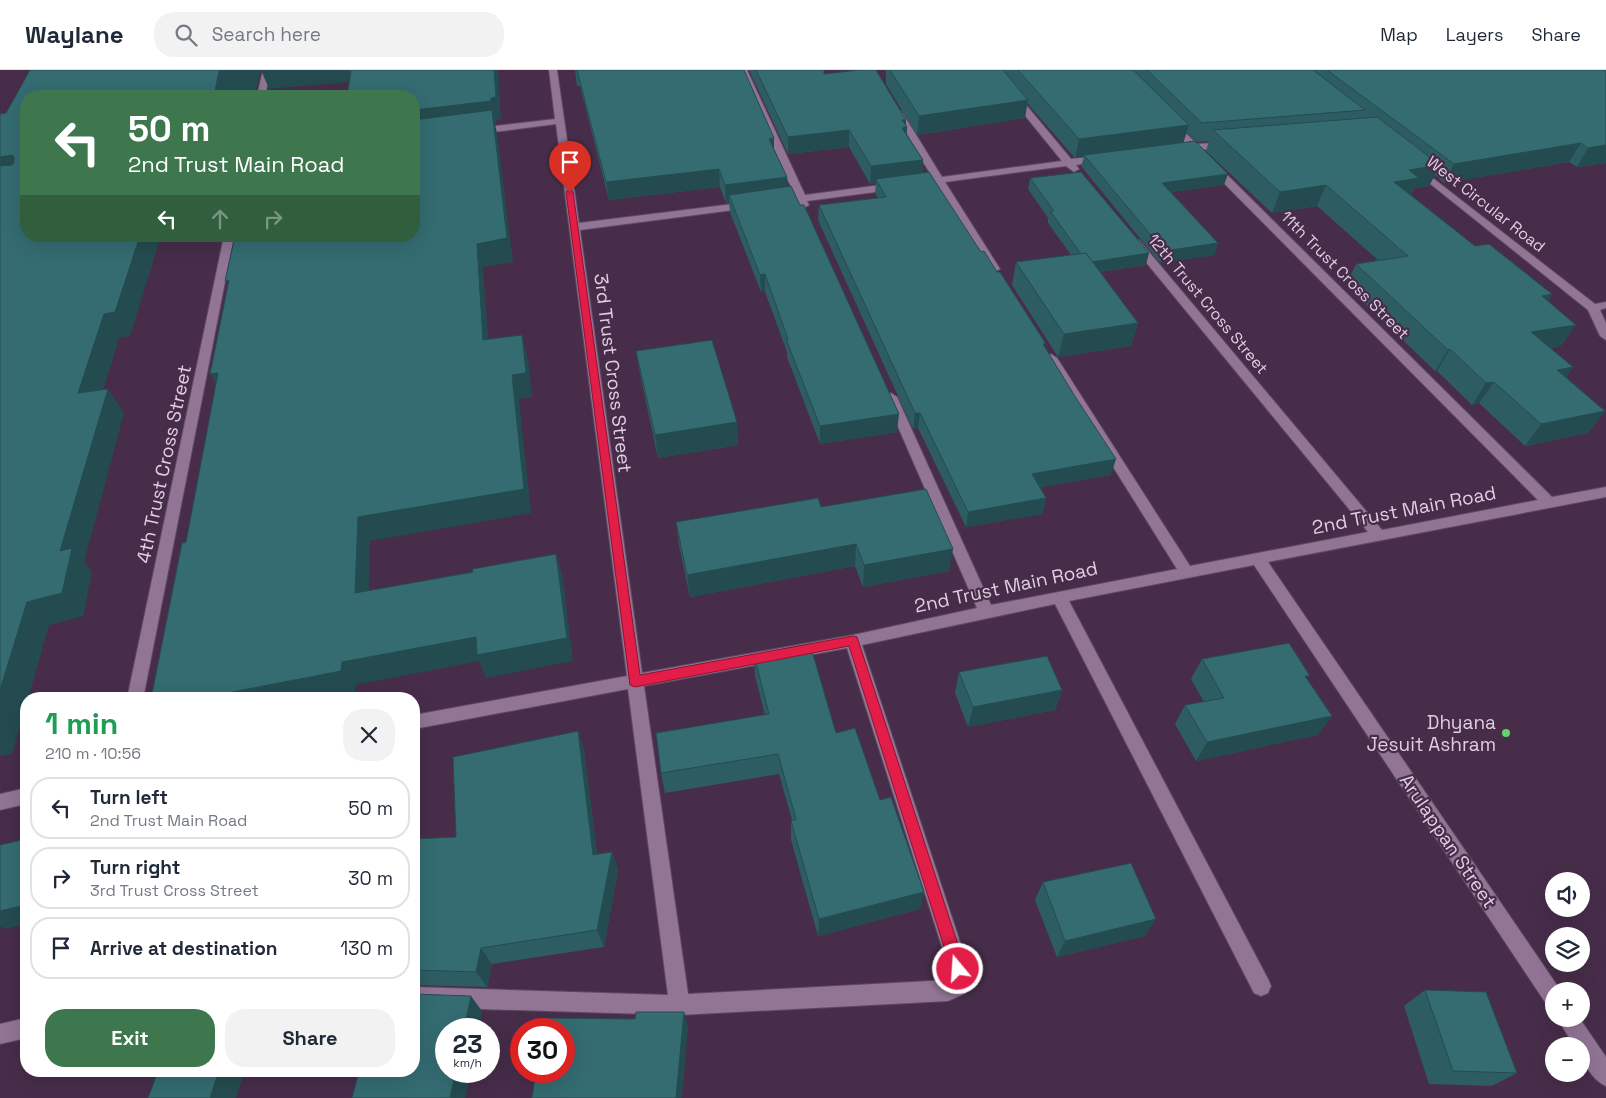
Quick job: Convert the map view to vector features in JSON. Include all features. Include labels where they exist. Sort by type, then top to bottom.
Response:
[{"type":"street","points":[[262,90],[267,70]]},
{"type":"street","name":"3rd Trust Cross Street","points":[[552,70],[575,227],[679,1005]]},
{"type":"street","points":[[744,70],[810,216]]},
{"type":"street","points":[[992,70],[1082,178]]},
{"type":"street","points":[[892,104],[1002,280]]},
{"type":"street","name":"11th Trust Cross Street","points":[[1159,112],[1550,504]]},
{"type":"street","points":[[472,132],[558,121]]},
{"type":"street","points":[[1166,151],[1234,144]]},
{"type":"street","points":[[575,227],[1117,157]]},
{"type":"street","name":"West Circular Road","points":[[1409,162],[1593,308]]},
{"type":"street","name":"12th Trust Cross Street","points":[[1126,231],[1379,536]]},
{"type":"street","name":"4th Trust Cross Street","points":[[135,692],[228,242]]},
{"type":"street","points":[[1606,305],[1593,308],[1606,336]]},
{"type":"street","points":[[1044,347],[1187,573]]},
{"type":"street","points":[[886,388],[987,612]]},
{"type":"street","name":"2nd Trust Main Road","points":[[420,721],[853,641],[1059,597],[1606,492]]},
{"type":"street","name":"Arulappan Street","points":[[1258,559],[1545,985]]},
{"type":"street","points":[[1059,597],[1261,986]]},
{"type":"street","points":[[420,997],[679,1005],[948,991],[959,986],[958,969],[853,641]]},
{"type":"street","points":[[0,802],[20,797]]},
{"type":"street","points":[[1573,1027],[1606,1075]]},
{"type":"street","points":[[0,1034],[20,1029]]},
{"type":"building","points":[[30,70],[229,70],[219,71],[215,90],[20,90],[20,242],[138,242],[115,312],[104,314],[78,393],[108,389],[60,551],[72,548],[62,593],[27,602],[0,690],[0,166],[12,165],[14,163],[12,155],[0,157],[0,114],[6,113]]},
{"type":"building","points":[[351,70],[494,70],[496,97],[491,98],[491,101],[420,109],[420,90],[348,90]]},
{"type":"building","points":[[577,70],[744,70],[774,138],[769,139],[787,177],[725,185],[719,169],[606,182]]},
{"type":"building","points":[[756,70],[824,70],[824,74],[876,70],[906,120],[902,120],[907,127],[902,128],[923,160],[871,166],[849,130],[788,137]]},
{"type":"building","points":[[890,70],[1003,70],[1028,100],[919,116]]},
{"type":"building","points":[[1018,70],[1133,70],[1189,125],[1079,139]]},
{"type":"building","points":[[1147,70],[1313,70],[1365,110],[1202,123]]},
{"type":"building","points":[[1327,70],[1606,70],[1606,145],[1588,148],[1581,143],[1454,164]]},
{"type":"building","points":[[492,110],[507,238],[477,244],[483,340],[522,335],[526,373],[512,375],[524,489],[358,517],[355,593],[473,572],[472,569],[556,554],[567,638],[477,655],[476,637],[342,662],[341,671],[233,692],[152,692],[182,543],[186,542],[218,373],[210,374],[229,280],[225,281],[234,242],[420,242],[420,119]]},
{"type":"building","points":[[1377,117],[1440,165],[1409,170],[1419,178],[1394,182],[1475,246],[1489,244],[1552,294],[1542,296],[1576,325],[1531,332],[1573,367],[1557,370],[1605,411],[1541,424],[1494,382],[1486,383],[1356,264],[1408,256],[1326,185],[1280,192],[1213,130]]},
{"type":"building","points":[[1195,141],[1228,174],[1162,183],[1218,243],[1164,251],[1084,155]]},
{"type":"building","points":[[929,172],[981,252],[984,251],[997,272],[1000,272],[1046,344],[1043,344],[1076,398],[1116,459],[1032,474],[1046,498],[968,512],[920,413],[915,413],[819,205],[886,197],[876,179]]},
{"type":"building","points":[[1081,172],[1149,253],[1092,262],[1086,253],[1081,254],[1050,211],[1054,211],[1030,178]]},
{"type":"building","points":[[791,186],[800,205],[804,205],[899,414],[820,426],[786,339],[788,339],[765,274],[760,275],[729,195]]},
{"type":"building","points":[[1086,253],[1138,323],[1064,334],[1016,262]]},
{"type":"building","points":[[712,340],[737,422],[655,435],[636,351]]},
{"type":"building","points":[[926,489],[953,549],[864,565],[856,544],[687,575],[676,522],[818,498],[821,507]]},
{"type":"building","points":[[1289,643],[1310,676],[1305,676],[1332,716],[1207,742],[1185,705],[1224,698],[1202,659]]},
{"type":"building","points":[[810,644],[836,733],[855,728],[880,800],[891,797],[924,892],[819,919],[791,821],[796,819],[778,754],[661,773],[656,733],[769,714],[754,655]]},
{"type":"building","points":[[1047,656],[1062,690],[973,707],[959,672]]},
{"type":"building","points":[[578,731],[593,855],[612,852],[597,930],[481,948],[476,972],[420,970],[420,839],[456,837],[453,757]]},
{"type":"building","points":[[20,840],[20,906],[0,911],[0,845]]},
{"type":"building","points":[[1131,863],[1156,919],[1065,941],[1043,882]]},
{"type":"building","points":[[1425,990],[1486,992],[1517,1073],[1453,1071]]},
{"type":"building","points":[[420,994],[471,996],[466,1018],[435,1018],[435,1083],[453,1083],[450,1098],[352,1098],[357,1077],[420,1077]]},
{"type":"building","points":[[636,1012],[684,1012],[676,1098],[532,1098],[534,1083],[575,1083],[575,1018],[635,1019]]},
{"type":"building","points":[[156,1077],[217,1077],[210,1098],[148,1098]]},
{"type":"place","name":"Dhyana Jesuit Ashram","points":[[1506,733]]},
{"type":"route","points":[[570,192],[635,682],[853,641],[958,969]]}]
